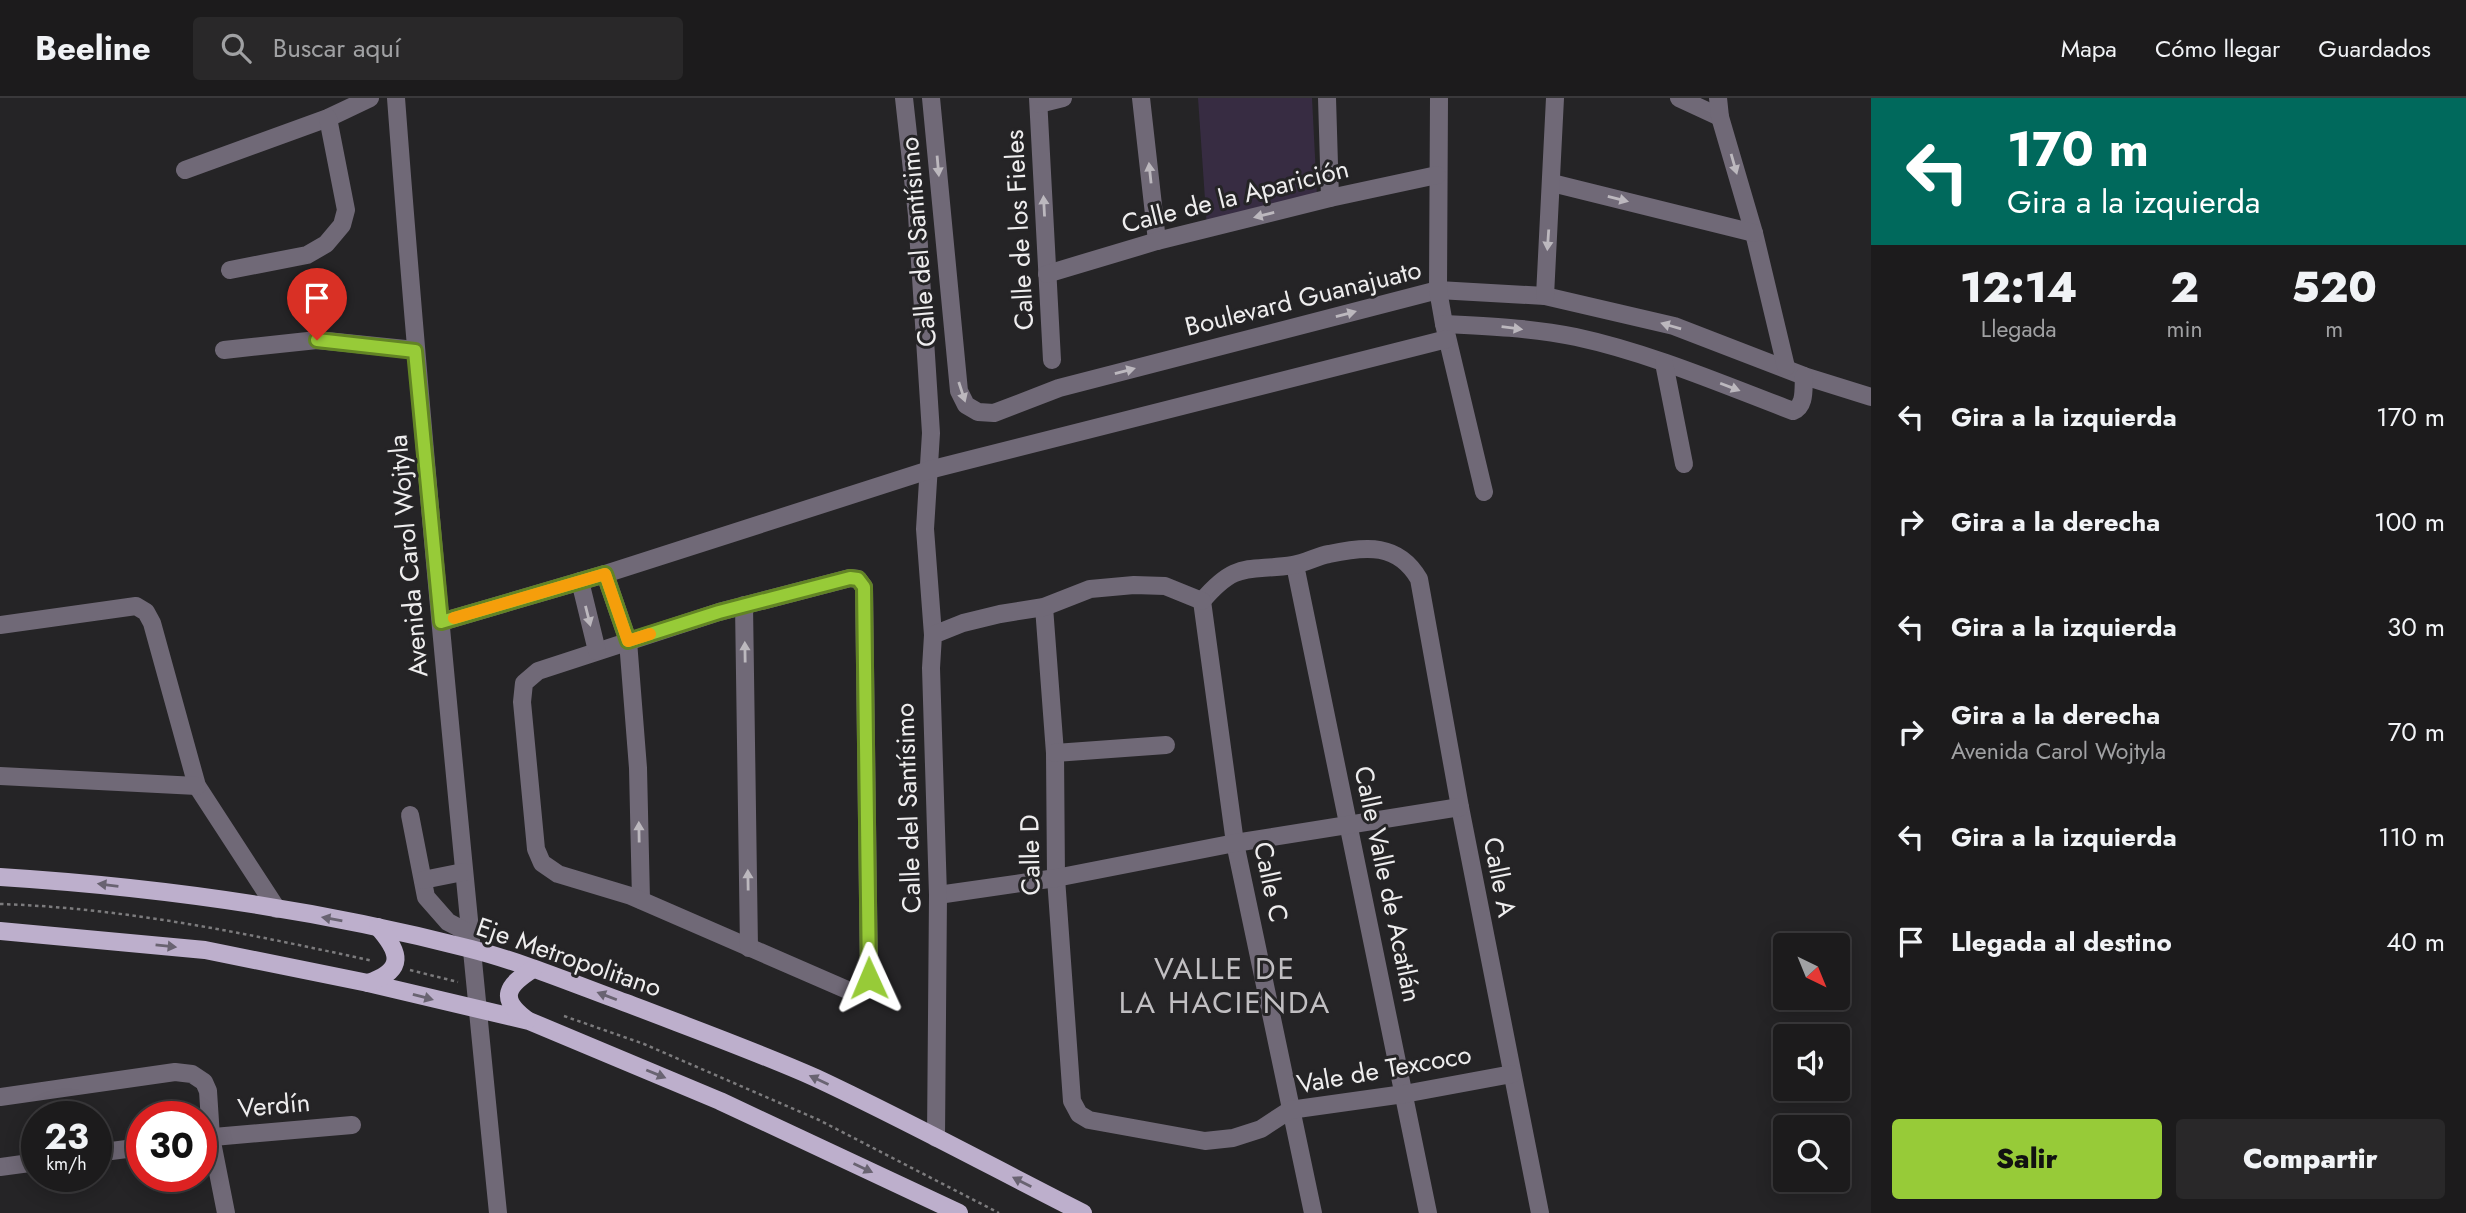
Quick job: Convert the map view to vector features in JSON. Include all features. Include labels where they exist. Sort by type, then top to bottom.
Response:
[{"type":"main road","name":"Eje Metropolitano","points":[[0,877],[81,882],[229,900],[470,941],[533,969],[747,1049],[816,1079],[1083,1213]]},
{"type":"main road","points":[[368,983],[388,972],[396,959],[395,947],[378,927]]},
{"type":"main road","points":[[0,931],[205,950],[368,983],[529,1021],[720,1101],[959,1213]]},
{"type":"main road","points":[[529,1021],[511,1005],[509,994],[515,980],[533,969]]},
{"type":"street","points":[[185,170],[328,118],[370,98]]},
{"type":"street","name":"Avenida Carol Wojtyla","points":[[396,98],[415,351],[463,872],[498,1213]]},
{"type":"street","name":"Calle del Santísimo","points":[[904,98],[917,215],[931,433],[925,529],[933,635],[931,668],[938,895],[936,1138]]},
{"type":"street","name":"Calle del Santísimo","points":[[931,98],[959,391],[966,405],[978,412],[994,413],[1059,388]]},
{"type":"street","points":[[1038,101],[1063,98]]},
{"type":"street","points":[[1142,98],[1157,241]]},
{"type":"street","points":[[1327,98],[1330,198]]},
{"type":"street","points":[[1439,98],[1438,290],[1445,332],[1484,492]]},
{"type":"street","points":[[1545,296],[1555,98]]},
{"type":"street","points":[[1679,98],[1720,117]]},
{"type":"street","points":[[1718,98],[1720,117],[1754,233],[1786,368]]},
{"type":"street","name":"Calle de los Fieles","points":[[1038,101],[1052,360]]},
{"type":"street","points":[[230,270],[307,255],[326,244],[342,225],[346,210],[328,118]]},
{"type":"street","name":"Calle de la Aparición","points":[[1047,274],[1157,241],[1330,198],[1437,175]]},
{"type":"street","points":[[1552,183],[1754,233]]},
{"type":"street","name":"Boulevard Guanajuato","points":[[1059,388],[1438,290],[1545,296],[1674,326],[1804,376],[1871,397]]},
{"type":"street","points":[[441,622],[605,574],[929,470],[1445,332],[1507,327],[1577,338],[1664,363],[1793,411],[1802,403],[1804,376]]},
{"type":"street","points":[[224,350],[317,340],[415,351]]},
{"type":"street","points":[[1664,363],[1684,464]]},
{"type":"street","name":"Calle A","points":[[1295,565],[1329,554],[1381,548],[1400,556],[1412,566],[1419,579],[1460,807],[1540,1213]]},
{"type":"street","points":[[933,635],[963,623],[1044,607],[1090,589],[1134,585],[1165,586],[1202,601],[1216,584],[1234,572],[1259,567],[1295,565]]},
{"type":"street","name":"Calle Valle de Acatlán","points":[[1295,565],[1428,1213]]},
{"type":"street","points":[[605,574],[628,641],[638,768],[641,900]]},
{"type":"street","points":[[850,578],[858,579],[864,587],[869,978],[863,989],[852,992],[641,900],[558,874],[542,863],[536,849],[522,702],[524,683],[538,671],[744,605],[850,578]]},
{"type":"street","points":[[580,581],[597,651]]},
{"type":"street","name":"Calle C","points":[[1202,601],[1235,843],[1313,1213]]},
{"type":"street","points":[[744,605],[750,948]]},
{"type":"street","points":[[0,625],[136,606],[146,612],[152,623],[197,786],[277,909]]},
{"type":"street","name":"Calle D","points":[[1044,607],[1055,753],[1056,878],[1072,1101]]},
{"type":"street","points":[[1055,753],[1166,745]]},
{"type":"street","points":[[0,776],[197,786]]},
{"type":"street","points":[[938,895],[1056,878],[1235,843],[1460,807]]},
{"type":"street","points":[[410,815],[426,897],[448,922],[470,941]]},
{"type":"street","points":[[423,880],[463,872]]},
{"type":"street","points":[[0,1097],[175,1072],[191,1074],[204,1082],[208,1091],[208,1101]]},
{"type":"street","name":"Vale de Texcoco","points":[[1072,1101],[1079,1114],[1089,1120],[1205,1141],[1233,1138],[1261,1129],[1290,1110],[1404,1094],[1512,1074]]},
{"type":"street","name":"Verdín","points":[[217,1137],[352,1125]]},
{"type":"street","points":[[0,1167],[21,1164]]},
{"type":"street","points":[[217,1179],[226,1213]]},
{"type":"shaded area","points":[[1198,98],[1312,98],[1317,196],[1207,228]]},
{"type":"slow traffic","points":[[454,618],[605,574],[628,641],[650,634]]},
{"type":"district","name":"VALLE DE LA HACIENDA","points":[[1225,986]]},
{"type":"route","points":[[317,340],[415,351],[441,622],[605,574],[628,641],[719,612],[850,578],[858,579],[864,587],[869,978]]}]
